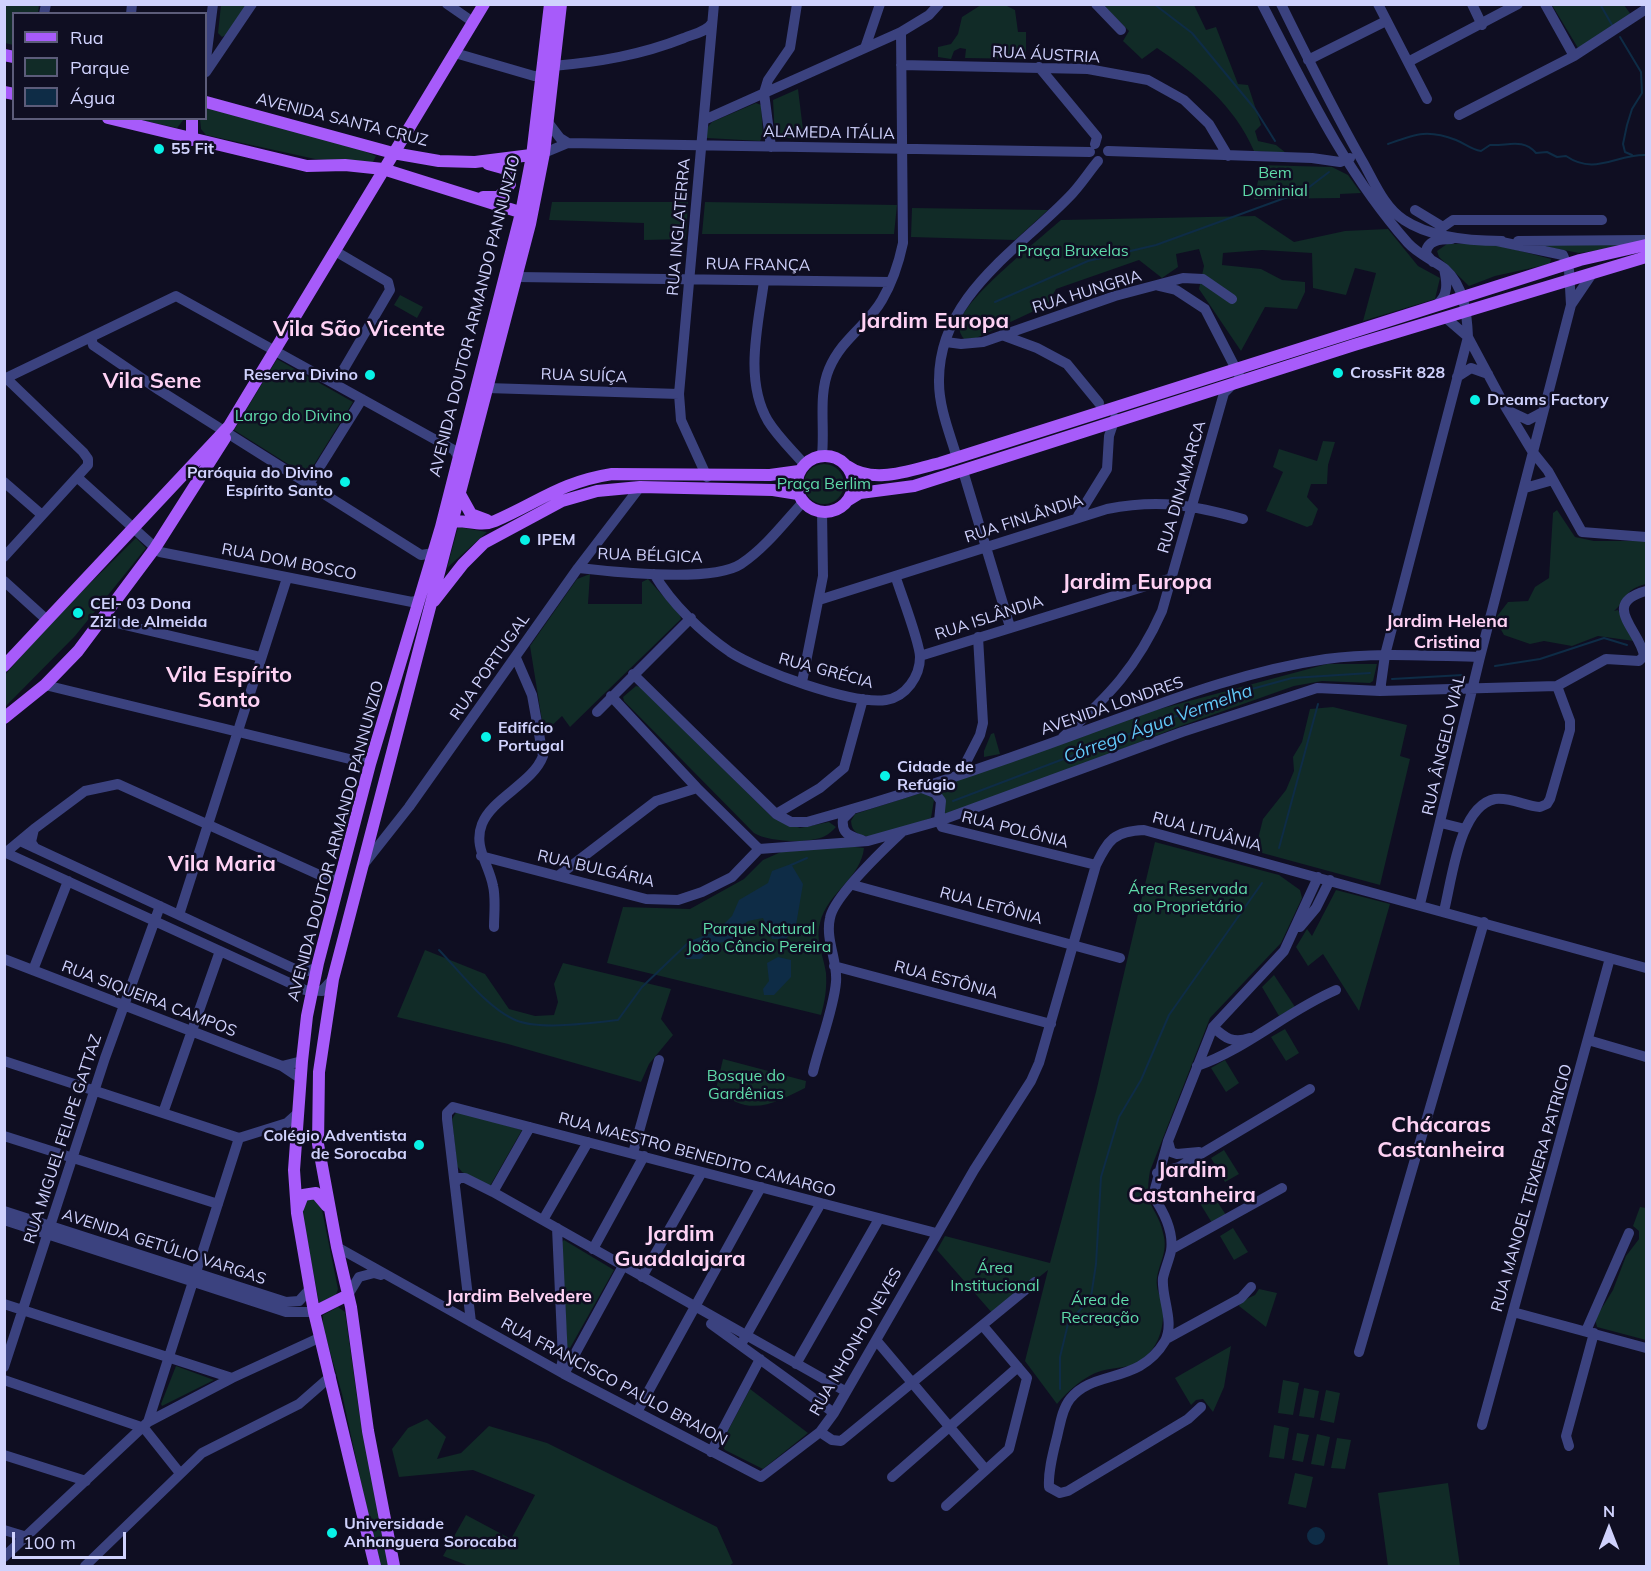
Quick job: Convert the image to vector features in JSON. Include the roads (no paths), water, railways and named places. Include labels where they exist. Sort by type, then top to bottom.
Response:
[{"type":"main road","points":[[4,718],[45,685],[78,651],[155,548],[335,251],[362,201],[484,4]]},
{"type":"main road","name":"AVENIDA DOUTOR ARMANDO PANNUNZIO","points":[[394,1566],[368,1431],[348,1295],[336,1247],[318,1144],[317,1114],[323,1037],[333,979],[376,818],[404,701],[461,496],[517,277],[526,214],[547,121],[550,4]]},
{"type":"main road","name":"AVENIDA DOUTOR ARMANDO PANNUNZIO","points":[[538,155],[561,4]]},
{"type":"main road","name":"AVENIDA SANTA CRUZ","points":[[208,104],[393,153],[439,161],[475,162],[538,155]]},
{"type":"main road","points":[[116,120],[308,166],[345,165],[383,169],[526,214]]},
{"type":"main road","points":[[192,120],[192,140]]},
{"type":"main road","points":[[407,176],[417,176],[484,197],[499,197],[504,194],[510,184],[506,169],[475,162]]},
{"type":"main road","points":[[345,165],[366,180],[362,201]]},
{"type":"main road","name":"AVENIDA DOUTOR ARMANDO PANNUNZIO","points":[[375,1566],[314,1312],[297,1213],[294,1170],[300,1078],[312,992],[370,764],[434,553],[458,456],[526,214]]},
{"type":"main road","points":[[1353,339],[1436,305],[1568,264],[1647,245]]},
{"type":"main road","points":[[802,468],[796,482],[801,498],[808,507],[822,511],[834,510],[860,493],[914,486],[1091,429],[1109,418],[1231,372],[1353,339],[1446,318],[1647,257]]},
{"type":"main road","points":[[441,528],[454,520],[474,524],[494,521],[553,490],[592,477],[633,472],[697,472],[770,476],[802,468],[822,455],[839,459],[859,473],[879,475],[957,458],[1211,391],[1231,372]]},
{"type":"main road","points":[[4,666],[227,429]]},
{"type":"main road","points":[[847,466],[853,484],[847,501]]},
{"type":"main road","points":[[430,606],[463,564],[500,532],[562,501],[597,491],[640,487],[697,472],[801,498]]},
{"type":"main road","points":[[169,490],[183,490],[185,500]]},
{"type":"main road","points":[[461,496],[471,514],[477,518],[494,521]]},
{"type":"main road","points":[[370,764],[385,756],[404,701]]},
{"type":"main road","points":[[297,1213],[303,1195],[310,1192],[323,1198],[329,1210]]},
{"type":"main road","points":[[314,1312],[348,1295]]},
{"type":"street","points":[[207,52],[213,4]]},
{"type":"street","points":[[207,71],[252,4]]},
{"type":"street","points":[[447,4],[473,22]]},
{"type":"street","name":"RUA INGLATERRA","points":[[697,472],[681,420],[679,394],[714,4]]},
{"type":"street","points":[[771,147],[764,93],[768,80],[790,48],[798,4]]},
{"type":"street","points":[[865,48],[880,4]]},
{"type":"street","points":[[704,120],[901,32],[930,15],[939,4]]},
{"type":"street","points":[[1096,4],[1121,30]]},
{"type":"street","points":[[1262,4],[1337,147],[1408,244],[1420,255],[1439,266],[1447,288],[1442,301],[1436,305]]},
{"type":"street","points":[[1281,4],[1354,147],[1385,202],[1397,215],[1420,227],[1475,240],[1647,240]]},
{"type":"street","points":[[1378,4],[1427,99]]},
{"type":"street","points":[[1472,4],[1482,25]]},
{"type":"street","points":[[1408,62],[1518,4]]},
{"type":"street","points":[[1545,4],[1574,56]]},
{"type":"street","points":[[1459,115],[1574,56],[1647,9]]},
{"type":"street","points":[[1308,60],[1386,21]]},
{"type":"street","points":[[455,53],[549,72],[650,52],[705,30],[712,23]]},
{"type":"street","points":[[822,455],[824,389],[828,371],[851,334],[882,300],[903,243],[901,32]]},
{"type":"street","points":[[209,37],[225,46]]},
{"type":"street","name":"RUA ÁUSTRIA","points":[[902,65],[1088,69],[1148,80],[1184,100],[1209,124],[1228,156]]},
{"type":"street","points":[[1039,67],[1097,137],[1091,157],[1098,161]]},
{"type":"street","points":[[547,121],[560,138],[568,143]]},
{"type":"street","name":"ALAMEDA ITÁLIA","points":[[538,155],[568,143],[903,149],[1093,148]]},
{"type":"street","points":[[1093,148],[1103,144],[1108,151]]},
{"type":"street","points":[[1312,158],[1337,147],[1354,147]]},
{"type":"street","points":[[1108,151],[1312,158],[1340,162],[1346,160],[1354,147]]},
{"type":"street","points":[[957,458],[946,422],[939,384],[946,342],[954,318],[970,293],[1071,196],[1098,161],[1105,158],[1108,151]]},
{"type":"street","points":[[1415,210],[1443,227],[1453,220],[1602,220]]},
{"type":"street","points":[[1475,240],[1478,220]]},
{"type":"street","points":[[1380,691],[1385,655],[1468,336],[1462,297],[1439,266],[1426,254],[1429,245],[1443,239],[1461,238]]},
{"type":"street","points":[[1497,241],[1563,255],[1568,264]]},
{"type":"street","points":[[335,251],[388,282],[390,290],[335,384]]},
{"type":"street","name":"RUA ÂNGELO VIAL","points":[[1420,904],[1480,657],[1571,306],[1568,264]]},
{"type":"street","name":"RUA ÂNGELO VIAL","points":[[1571,306],[1592,274]]},
{"type":"street","name":"RUA FRANÇA","points":[[517,277],[890,282]]},
{"type":"street","name":"RUA HUNGRIA","points":[[946,342],[962,344],[983,342],[1115,296],[1183,278],[1196,277],[1208,282],[1232,299]]},
{"type":"street","points":[[764,281],[754,363],[761,407],[802,468]]},
{"type":"street","points":[[1159,286],[1176,290],[1205,309],[1231,372]]},
{"type":"street","points":[[4,557],[88,465],[88,459],[5,378],[176,297],[453,450],[458,456]]},
{"type":"street","points":[[1446,318],[1468,336],[1506,408],[1553,480],[1582,532],[1647,537]]},
{"type":"street","points":[[1002,335],[1067,364],[1109,418],[1107,469],[1078,516]]},
{"type":"street","points":[[91,337],[93,345],[421,555],[434,553]]},
{"type":"street","points":[[1455,380],[1462,372],[1470,368],[1489,375]]},
{"type":"street","name":"RUA DINAMARCA","points":[[1058,741],[1102,702],[1133,666],[1150,638],[1162,611],[1231,372]]},
{"type":"street","name":"RUA SUÍÇA","points":[[487,388],[679,394]]},
{"type":"street","name":"RUA DINAMARCA","points":[[1211,391],[1218,393],[1222,403]]},
{"type":"street","points":[[309,484],[362,399]]},
{"type":"street","points":[[1506,408],[1524,420],[1533,419],[1543,412]]},
{"type":"street","points":[[963,471],[988,547],[1010,627]]},
{"type":"street","points":[[78,478],[155,548]]},
{"type":"street","points":[[1525,489],[1553,480]]},
{"type":"street","points":[[4,482],[42,515]]},
{"type":"street","name":"RUA PORTUGAL","points":[[364,864],[409,807],[578,568],[640,487]]},
{"type":"street","name":"RUA BÉLGICA","points":[[578,568],[654,574],[713,573],[739,565],[801,498]]},
{"type":"street","name":"RUA FINLÂNDIA","points":[[819,600],[896,578],[1078,516],[1132,504],[1192,505],[1243,519]]},
{"type":"street","points":[[802,682],[823,576],[822,511]]},
{"type":"street","name":"RUA DOM BOSCO","points":[[155,548],[160,552],[286,578],[412,602],[418,600]]},
{"type":"street","name":"RUA GRÉCIA","points":[[654,574],[668,597],[730,652],[763,669],[802,682],[863,699],[887,700],[905,693],[916,674],[920,656]]},
{"type":"street","points":[[179,915],[286,578]]},
{"type":"street","points":[[896,578],[920,656]]},
{"type":"street","name":"RUA ISLÂNDIA","points":[[920,656],[1172,578]]},
{"type":"street","points":[[4,581],[47,620]]},
{"type":"street","points":[[611,696],[697,788],[759,849],[868,841],[939,821],[1182,732],[1303,692],[1328,688],[1380,691],[1557,686],[1605,659],[1636,662],[1642,659],[1644,654],[1641,641],[1630,631],[1624,616],[1624,606],[1629,599],[1647,591]]},
{"type":"street","points":[[106,613],[107,619],[112,622],[261,657]]},
{"type":"street","points":[[597,712],[691,618]]},
{"type":"street","points":[[960,774],[976,743],[982,723],[978,637]]},
{"type":"street","name":"AVENIDA LONDRES","points":[[633,674],[776,814],[791,822],[807,822],[922,788],[1058,741],[1119,717],[1280,667],[1327,659],[1385,655],[1480,657]]},
{"type":"street","points":[[494,927],[494,886],[479,844],[482,824],[528,776],[543,756],[532,695],[516,658]]},
{"type":"street","points":[[45,685],[370,764]]},
{"type":"street","points":[[1444,911],[1465,829],[1475,811],[1487,802],[1510,799],[1533,807],[1547,804],[1570,730],[1570,721],[1557,686]]},
{"type":"street","points":[[776,814],[820,788],[844,768],[863,699]]},
{"type":"street","points":[[1102,702],[1103,711],[1108,716],[1119,717]]},
{"type":"street","points":[[976,743],[981,757],[987,761],[999,760]]},
{"type":"street","points":[[333,979],[322,991],[312,992],[5,853],[85,791],[111,784],[126,786],[324,877],[341,876]]},
{"type":"street","points":[[558,876],[656,801],[697,788]]},
{"type":"street","name":"RUA POLÔNIA","points":[[922,788],[935,793],[941,801],[939,821],[942,827],[1096,866]]},
{"type":"street","points":[[854,809],[845,815],[843,828],[849,836],[875,845],[878,851],[875,857]]},
{"type":"street","points":[[376,818],[381,827],[393,825]]},
{"type":"street","points":[[1441,823],[1465,829]]},
{"type":"street","points":[[34,829],[31,842],[35,848]]},
{"type":"street","name":"RUA LITUÂNIA","points":[[936,1233],[983,1154],[1031,1081],[1051,1024],[1096,866],[1106,843],[1131,831],[1144,830],[1647,968]]},
{"type":"street","points":[[813,1072],[836,982],[829,942],[830,917],[840,899],[875,857],[904,831]]},
{"type":"street","points":[[20,841],[297,970],[309,971],[318,967]]},
{"type":"street","name":"RUA BULGÁRIA","points":[[482,856],[646,899],[678,900],[702,892],[732,876],[755,856],[759,849]]},
{"type":"street","points":[[1294,934],[1318,877]]},
{"type":"street","points":[[1166,1339],[1168,1319],[1163,1278],[1172,1249],[1170,1228],[1154,1196],[1157,1173],[1168,1141],[1213,1027],[1272,966],[1294,934],[1316,908],[1330,880]]},
{"type":"street","points":[[33,970],[68,881]]},
{"type":"street","name":"RUA LETÔNIA","points":[[853,885],[1120,958]]},
{"type":"street","name":"RUA MIGUEL FELIPE GATTAZ","points":[[4,1367],[94,1091],[153,920],[160,906]]},
{"type":"street","points":[[1359,1352],[1484,922]]},
{"type":"street","points":[[164,1113],[220,951]]},
{"type":"street","name":"RUA MANOEL TEIXIERA PATRICIO","points":[[1482,1425],[1610,958]]},
{"type":"street","name":"RUA SIQUEIRA CAMPOS","points":[[4,959],[282,1066],[300,1078]]},
{"type":"street","name":"RUA ESTÔNIA","points":[[834,966],[1051,1024]]},
{"type":"street","points":[[1197,1066],[1238,1049],[1256,1036],[1336,990]]},
{"type":"street","points":[[1213,1027],[1227,1039],[1236,1041],[1256,1036]]},
{"type":"street","points":[[1588,1040],[1647,1057]]},
{"type":"street","points":[[633,1153],[659,1060]]},
{"type":"street","points":[[4,1061],[239,1138],[287,1123],[298,1113]]},
{"type":"street","points":[[282,1066],[302,1061]]},
{"type":"street","points":[[1157,1173],[1179,1167],[1310,1089]]},
{"type":"street","name":"RUA MAESTRO BENEDITO CAMARGO","points":[[454,1183],[447,1119],[449,1109],[461,1108],[936,1233]]},
{"type":"street","points":[[493,1192],[530,1127]]},
{"type":"street","points":[[4,1136],[218,1204]]},
{"type":"street","points":[[146,1425],[170,1358],[239,1138]]},
{"type":"street","points":[[1168,1141],[1171,1152],[1177,1154],[1202,1152]]},
{"type":"street","points":[[543,1220],[588,1142]]},
{"type":"street","points":[[593,1249],[644,1156]]},
{"type":"street","points":[[642,1277],[702,1172]]},
{"type":"street","points":[[471,1322],[454,1183],[459,1178],[465,1178],[543,1220],[642,1277],[743,1340],[796,1364],[845,1391]]},
{"type":"street","points":[[637,1412],[690,1306],[761,1187]]},
{"type":"street","points":[[1172,1249],[1282,1188]]},
{"type":"street","points":[[743,1340],[822,1203]]},
{"type":"street","name":"AVENIDA GETÚLIO VARGAS","points":[[4,1211],[49,1230],[195,1277],[289,1303],[299,1301],[310,1289]]},
{"type":"street","points":[[796,1364],[879,1219]]},
{"type":"street","name":"AVENIDA GETÚLIO VARGAS","points":[[4,1220],[49,1230]]},
{"type":"street","points":[[556,1228],[562,1373]]},
{"type":"street","name":"RUA NHONHO NEVES","points":[[761,1477],[820,1432],[834,1413],[936,1233]]},
{"type":"street","points":[[1569,1446],[1566,1436],[1590,1332],[1629,1233]]},
{"type":"street","name":"RUA FRANCISCO PAULO BRAION","points":[[336,1247],[562,1373],[761,1477]]},
{"type":"street","points":[[562,1373],[623,1266]]},
{"type":"street","name":"RUA FRANCISCO PAULO BRAION","points":[[348,1295],[363,1275],[374,1273],[390,1277]]},
{"type":"street","name":"AVENIDA GETÚLIO VARGAS","points":[[195,1277],[286,1311],[314,1312]]},
{"type":"street","points":[[820,1432],[832,1440],[841,1441],[1035,1282]]},
{"type":"street","points":[[1201,1407],[1188,1419],[1068,1491],[1060,1493],[1049,1487],[1063,1412],[1070,1398],[1093,1383],[1138,1368],[1166,1339],[1241,1298],[1251,1287]]},
{"type":"street","points":[[443,1307],[454,1308],[467,1294]]},
{"type":"street","points":[[4,1304],[232,1378]]},
{"type":"street","points":[[1513,1311],[1647,1348]]},
{"type":"street","points":[[946,1506],[1009,1449],[1027,1378],[983,1326]]},
{"type":"street","points":[[4,1557],[146,1425],[232,1378],[321,1337]]},
{"type":"street","points":[[743,1340],[760,1359],[834,1413]]},
{"type":"street","points":[[876,1340],[986,1470]]},
{"type":"street","points":[[711,1452],[760,1359]]},
{"type":"street","points":[[892,1477],[1018,1367]]},
{"type":"street","points":[[85,1566],[179,1472],[214,1445],[268,1422],[299,1404],[331,1376]]},
{"type":"street","points":[[4,1380],[146,1425],[179,1472]]},
{"type":"street","points":[[4,1455],[86,1481]]},
{"type":"street","points":[[4,1530],[27,1537]]},
{"type":"water","points":[[791,864],[803,884],[796,925],[786,939],[772,939],[763,918],[748,921],[736,930],[737,939],[714,944],[701,959],[686,959],[688,943],[714,934],[732,916],[739,900],[768,883],[772,871]]},
{"type":"water","points":[[778,957],[791,960],[791,977],[774,995],[764,995],[763,989],[769,981],[767,963]]},
{"type":"water","points":[[1312,1527],[1320,1527],[1325,1532],[1323,1543],[1312,1545],[1307,1540],[1307,1532]]},
{"type":"waterway","points":[[1154,4],[1192,33],[1255,109],[1275,141]]},
{"type":"waterway","points":[[1600,4],[1612,25]]},
{"type":"waterway","points":[[1620,37],[1641,72],[1642,93],[1632,109],[1623,144],[1625,152],[1632,155]]},
{"type":"waterway","points":[[1388,144],[1414,135],[1429,134],[1446,137],[1481,151],[1490,145],[1520,144],[1531,148],[1536,153],[1547,152],[1557,157],[1566,156],[1587,164],[1606,163],[1646,155]]},
{"type":"waterway","points":[[995,302],[1088,261],[1156,245],[1304,191],[1329,172]]},
{"type":"waterway","name":"Córrego Água Vermelha","points":[[1495,666],[1540,659],[1604,638],[1627,645]]},
{"type":"waterway","name":"Córrego Água Vermelha","points":[[953,801],[1237,693],[1292,678],[1370,673]]},
{"type":"waterway","name":"Córrego Água Vermelha","points":[[1392,679],[1463,675]]},
{"type":"waterway","points":[[1279,848],[1318,704]]},
{"type":"waterway","name":"Córrego Água Vermelha","points":[[791,865],[807,858]]},
{"type":"waterway","points":[[1060,1389],[1060,1357],[1068,1324],[1091,1297],[1096,1264],[1101,1177],[1119,1117],[1141,1080],[1169,1015],[1262,883]]},
{"type":"waterway","name":"Córrego Água Vermelha","points":[[439,950],[483,997],[513,1019],[535,1025],[579,1024],[618,1020],[642,987],[688,943],[716,932]]},
{"type":"place","name":"55 Fit","points":[[159,149]]},
{"type":"place","name":"CrossFit 828","points":[[1338,373]]},
{"type":"place","name":"Reserva Divino","points":[[370,375]]},
{"type":"place","name":"Dreams Factory","points":[[1475,400]]},
{"type":"place","name":"Paróquia do Divino Espírito Santo","points":[[345,482]]},
{"type":"place","name":"IPEM","points":[[525,540]]},
{"type":"place","name":"CEI- 03 Dona Zizi de Almeida","points":[[78,613]]},
{"type":"place","name":"Edifício Portugal","points":[[486,737]]},
{"type":"place","name":"Cidade de Refúgio","points":[[885,776]]},
{"type":"place","name":"Colégio Adventista de Sorocaba","points":[[419,1145]]},
{"type":"place","name":"Universidade Anhanguera Sorocaba","points":[[332,1533]]},
{"type":"district","name":"Jardim Europa","points":[[934,321]]},
{"type":"district","name":"Vila São Vicente","points":[[359,329]]},
{"type":"district","name":"Vila Sene","points":[[152,381]]},
{"type":"district","name":"Jardim Europa","points":[[1137,582]]},
{"type":"district","name":"Jardim Helena Cristina","points":[[1447,632]]},
{"type":"district","name":"Vila Espírito Santo","points":[[229,688]]},
{"type":"district","name":"Vila Maria","points":[[222,864]]},
{"type":"district","name":"Chácaras Castanheira","points":[[1441,1138]]},
{"type":"district","name":"Jardim Castanheira","points":[[1192,1182]]},
{"type":"district","name":"Jardim Guadalajara","points":[[680,1246]]},
{"type":"district","name":"Jardim Belvedere","points":[[519,1297]]},
{"type":"park label","name":"Bem Dominial","points":[[1275,182]]},
{"type":"park label","name":"Praça Bruxelas","points":[[1073,251]]},
{"type":"park label","name":"Largo do Divino","points":[[293,416]]},
{"type":"park label","name":"Praça Berlim","points":[[824,484]]},
{"type":"park label","name":"Área Reservada ao Proprietário","points":[[1188,898]]},
{"type":"park label","name":"Parque Natural João Câncio Pereira","points":[[759,938]]},
{"type":"park label","name":"Bosque do Gardênias","points":[[746,1085]]},
{"type":"park label","name":"Área Institucional","points":[[995,1277]]},
{"type":"park label","name":"Área de Recreação","points":[[1100,1309]]}]
